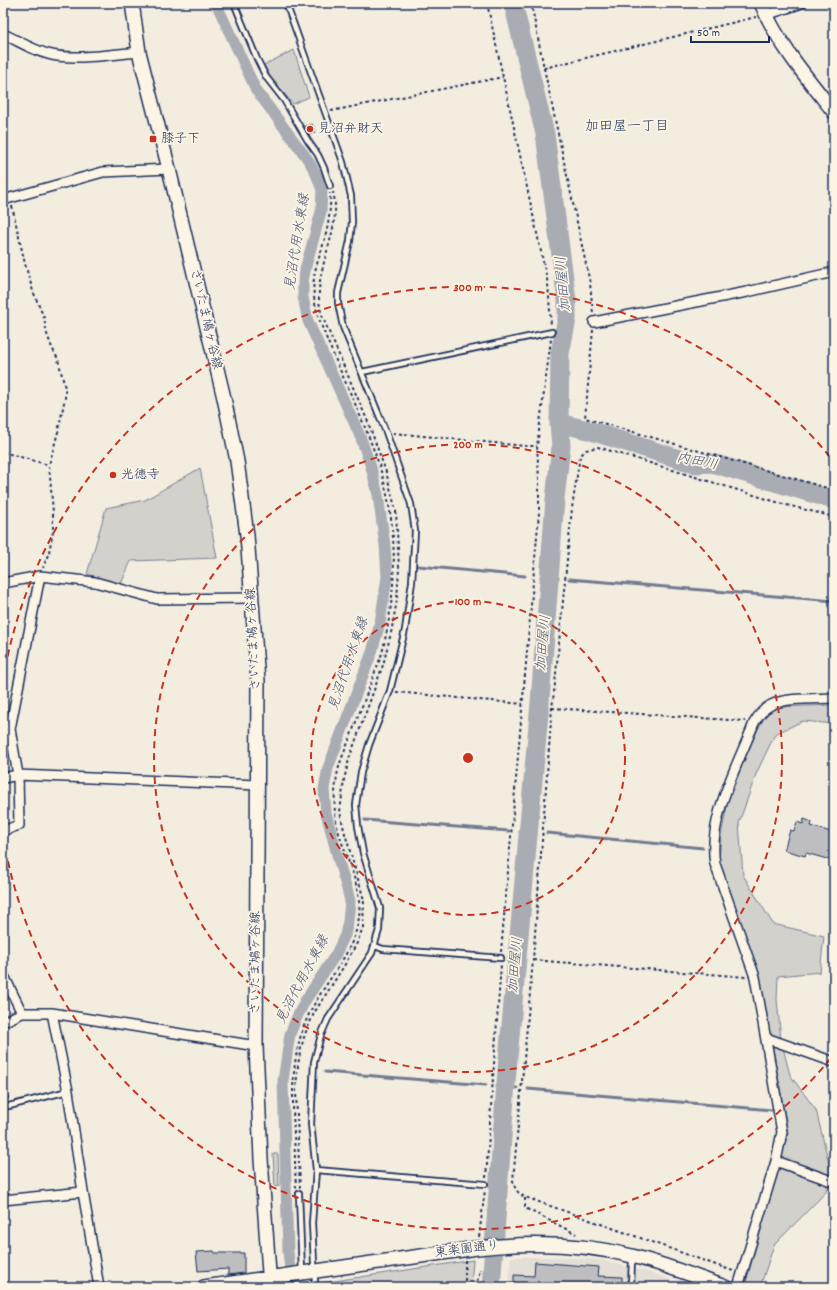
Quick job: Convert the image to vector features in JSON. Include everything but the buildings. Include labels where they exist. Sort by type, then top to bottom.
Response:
[{"type":"main road","name":"さいたま鳩ヶ谷線","points":[[132,3],[139,52],[169,169],[224,398],[237,461],[247,535],[258,681],[256,1046],[261,1159],[272,1280]]},
{"type":"main road","points":[[763,9],[790,57],[834,112]]},
{"type":"main road","name":"東楽園通り","points":[[204,1287],[272,1280],[306,1273],[480,1248],[545,1244],[590,1247],[632,1256],[725,1287]]},
{"type":"street","points":[[763,9],[802,3]]},
{"type":"street","points":[[3,34],[48,54],[66,57],[103,56],[139,52]]},
{"type":"street","points":[[7,199],[103,172],[169,169]]},
{"type":"street","points":[[594,322],[747,292],[834,272]]},
{"type":"street","points":[[3,583],[40,576],[95,582],[157,599],[252,598]]},
{"type":"street","points":[[3,831],[19,825],[18,775],[10,729],[40,576]]},
{"type":"street","points":[[738,1287],[776,1160],[782,1132],[755,977],[714,859],[718,814],[754,723],[765,709],[777,702],[785,700],[834,698]]},
{"type":"street","points":[[3,778],[18,775],[258,786]]},
{"type":"street","points":[[3,974],[22,1013]]},
{"type":"street","points":[[3,1022],[22,1013],[52,1013],[256,1046]]},
{"type":"street","points":[[52,1013],[68,1091],[99,1287]]},
{"type":"street","points":[[766,1038],[834,1062]]},
{"type":"street","points":[[776,1160],[834,1182]]},
{"type":"street","points":[[3,1200],[83,1192]]},
{"type":"lane","points":[[234,3],[256,59],[266,77],[284,100],[318,155],[330,186]]},
{"type":"lane","points":[[286,3],[343,162],[351,196],[352,208],[350,240],[340,283],[338,303],[343,327],[386,432],[411,504],[415,531],[412,582],[405,630],[390,691],[363,765],[356,805],[363,853],[380,908],[379,930],[375,946],[368,959],[328,1019],[317,1048],[314,1062],[312,1124],[316,1170],[306,1273]]},
{"type":"lane","points":[[362,372],[552,332]]},
{"type":"lane","points":[[375,946],[383,949],[501,958]]},
{"type":"lane","points":[[9,1106],[68,1091]]},
{"type":"lane","points":[[316,1170],[485,1184]]},
{"type":"lane","points":[[299,1194],[299,1226],[306,1273],[314,1287]]},
{"type":"lane","points":[[631,1287],[632,1256]]},
{"type":"path","points":[[480,1248],[501,958],[538,513],[539,479],[537,446],[552,332],[548,284],[487,3]]},
{"type":"path","points":[[531,3],[590,282],[594,322],[585,418],[834,490]]},
{"type":"path","points":[[544,68],[763,9]]},
{"type":"path","points":[[326,112],[503,77]]},
{"type":"path","points":[[299,1194],[296,1188],[292,1090],[297,1047],[310,1012],[351,945],[359,915],[355,882],[335,813],[337,776],[344,751],[381,656],[388,627],[394,585],[393,536],[386,488],[374,449],[331,350],[315,305],[314,278],[327,230],[330,212],[330,186]]},
{"type":"path","points":[[299,1194],[300,1180],[296,1092],[297,1074],[305,1034],[314,1013],[344,966],[357,943],[363,928],[364,900],[340,812],[344,780],[349,759],[383,665],[391,632],[397,600],[399,568],[396,511],[386,472],[368,422],[323,318],[320,306],[322,268],[335,220],[336,206],[330,186]]},
{"type":"path","points":[[7,199],[33,292],[44,318],[47,334],[52,348],[58,359],[65,388],[65,398],[58,432],[49,465],[53,532],[49,552],[40,576]]},
{"type":"path","points":[[386,432],[524,446],[537,446]]},
{"type":"path","points":[[742,1274],[525,1197],[519,1194],[516,1190],[513,1181],[533,960],[552,708],[572,508],[580,456],[586,450],[598,447],[783,504],[834,517]]},
{"type":"path","points":[[3,452],[49,465]]},
{"type":"path","points":[[390,691],[523,704]]},
{"type":"path","points":[[552,708],[749,721],[754,723]]},
{"type":"path","points":[[533,960],[755,977]]},
{"type":"path","points":[[3,1060],[9,1106]]},
{"type":"path","points":[[525,1197],[525,1208],[581,1237],[590,1247]]},
{"type":"path","points":[[465,1259],[465,1287]]},
{"type":"path","points":[[476,1287],[480,1269]]},
{"type":"shaded area","points":[[294,50],[309,97],[293,104],[271,78],[264,65]]},
{"type":"shaded area","points":[[200,468],[217,558],[131,561],[121,584],[87,574],[106,508],[145,500]]},
{"type":"shaded area","points":[[834,705],[834,724],[803,721],[775,734],[756,774],[739,823],[743,875],[773,924],[824,936],[820,972],[778,976],[777,1000],[781,1040],[790,1075],[816,1110],[830,1168],[826,1192],[774,1245],[760,1287],[745,1286],[788,1133],[759,978],[719,862],[721,836],[731,786],[744,756],[766,714],[778,707]]},
{"type":"shaded area","points":[[273,1154],[278,1154],[279,1186],[275,1187]]},
{"type":"shaded area","points":[[511,1257],[563,1257],[600,1260],[652,1273],[692,1287],[508,1287]]},
{"type":"shaded area","points":[[473,1260],[471,1287],[321,1287],[321,1283]]},
{"type":"waterway","name":"見沼代用水東縁","points":[[216,3],[256,90],[309,161],[322,190],[321,212],[306,266],[303,282],[303,297],[308,321],[360,436],[371,467],[378,495],[385,545],[387,577],[380,623],[372,652],[328,768],[324,789],[326,813],[350,901],[348,921],[345,935],[336,954],[305,1001],[290,1034],[283,1081],[288,1252],[292,1287]]},
{"type":"waterway","name":"加田屋川","points":[[491,1287],[507,1070],[540,702],[555,499],[561,446],[559,423],[560,353],[567,319],[567,301],[545,134],[513,3]]},
{"type":"waterway","name":"内田川","points":[[559,423],[588,430],[695,464],[712,463],[834,500]]},
{"type":"waterway","points":[[418,566],[525,576]]},
{"type":"waterway","name":"加田屋川","points":[[541,577],[558,578]]},
{"type":"waterway","points":[[569,579],[834,601]]},
{"type":"waterway","points":[[365,820],[509,831]]},
{"type":"waterway","name":"加田屋川","points":[[520,832],[536,833]]},
{"type":"waterway","points":[[547,833],[703,848]]},
{"type":"waterway","points":[[325,1072],[486,1085]]},
{"type":"waterway","name":"加田屋川","points":[[497,1087],[517,1088]]},
{"type":"waterway","points":[[528,1089],[772,1110]]},
{"type":"place","name":"見沼弁財天","points":[[310,129]]},
{"type":"place","name":"膝子下","points":[[153,139]]},
{"type":"place","name":"光徳寺","points":[[113,475]]},
{"type":"district","name":"加田屋一丁目","points":[[627,127]]}]
